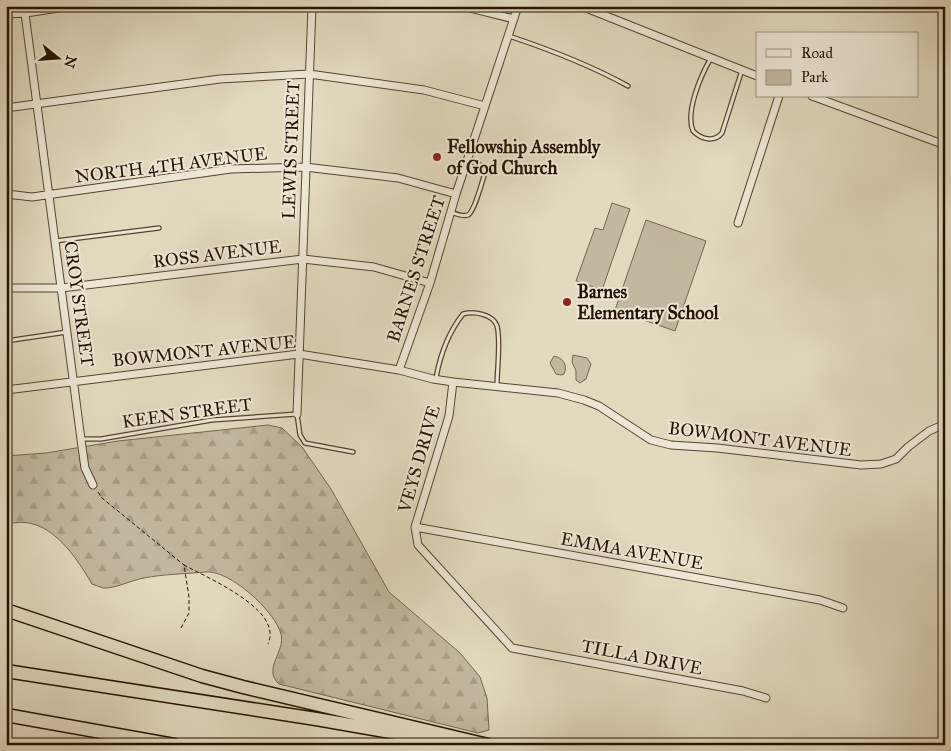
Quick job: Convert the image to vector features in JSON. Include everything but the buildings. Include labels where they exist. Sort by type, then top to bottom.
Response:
[{"type":"highway","points":[[6,610],[243,688],[488,745]]},
{"type":"highway","points":[[6,671],[316,719],[466,745]]},
{"type":"highway","points":[[12,716],[174,745]]},
{"type":"street","points":[[6,14],[25,10],[72,6]]},
{"type":"street","name":"LEWIS STREET","points":[[297,414],[312,6]]},
{"type":"street","points":[[462,6],[514,18]]},
{"type":"street","name":"BARNES STREET","points":[[399,370],[430,283],[456,194],[518,6]]},
{"type":"street","points":[[581,6],[756,76]]},
{"type":"street","name":"CROY STREET","points":[[25,10],[85,468],[93,485]]},
{"type":"street","points":[[6,108],[220,79],[309,74],[424,90],[485,106]]},
{"type":"street","points":[[738,223],[778,98]]},
{"type":"street","points":[[817,98],[945,145]]},
{"type":"street","name":"NORTH 4TH AVENUE","points":[[6,194],[32,197],[231,169],[305,167],[398,178],[456,194]]},
{"type":"street","name":"ROSS AVENUE","points":[[6,288],[60,288],[303,259],[374,267],[430,283]]},
{"type":"street","name":"BOWMONT AVENUE","points":[[6,390],[300,354],[399,370],[434,379]]},
{"type":"street","name":"VEYS DRIVE","points":[[434,379],[453,382],[448,416],[415,527],[418,545],[512,648]]},
{"type":"street","name":"BOWMONT AVENUE","points":[[453,382],[558,393],[584,400],[600,406],[651,440],[664,443],[861,465],[882,464],[896,459],[908,446],[929,431],[945,424]]},
{"type":"street","name":"EMMA AVENUE","points":[[415,527],[820,600],[843,608]]},
{"type":"street","name":"TILLA DRIVE","points":[[512,648],[744,691],[766,698]]},
{"type":"lane","points":[[509,36],[558,52],[628,86]]},
{"type":"lane","points":[[711,57],[698,87],[691,121],[693,131],[704,138],[715,138],[722,133],[742,70]]},
{"type":"lane","points":[[451,212],[464,216],[468,215],[472,210],[485,173],[485,167],[468,160]]},
{"type":"lane","points":[[54,241],[159,228]]},
{"type":"lane","points":[[434,379],[440,356],[451,334],[463,314],[471,312],[491,318],[497,325],[497,386]]},
{"type":"lane","points":[[6,341],[67,332]]},
{"type":"lane","points":[[297,414],[300,435],[305,443],[353,452]]},
{"type":"lane","name":"KEEN STREET","points":[[81,439],[101,439],[212,420],[297,414]]},
{"type":"path","points":[[93,485],[102,498],[184,565],[253,605],[264,616],[270,632],[268,644]]},
{"type":"path","points":[[181,628],[189,613],[190,597],[184,565]]},
{"type":"green space","points":[[612,203],[630,209],[602,290],[576,281],[595,228],[603,230]]},
{"type":"green space","points":[[646,220],[706,241],[675,331],[615,310]]},
{"type":"green space","points":[[573,355],[587,358],[591,364],[586,379],[580,383],[576,380],[576,371],[572,362]]},
{"type":"green space","points":[[554,356],[564,362],[564,374],[556,374],[550,363]]},
{"type":"green space","points":[[268,425],[282,428],[302,447],[331,489],[389,592],[460,653],[480,677],[487,698],[489,730],[478,733],[279,684],[274,678],[273,672],[273,666],[282,640],[277,625],[261,603],[238,584],[226,577],[205,572],[167,575],[144,578],[103,588],[92,584],[68,549],[58,538],[46,530],[34,524],[20,522],[6,525],[6,456],[46,453],[118,441]]},
{"type":"place","name":"Fellowship Assembly of God Church","points":[[437,157]]},
{"type":"place","name":"Barnes Elementary School","points":[[567,302]]}]
